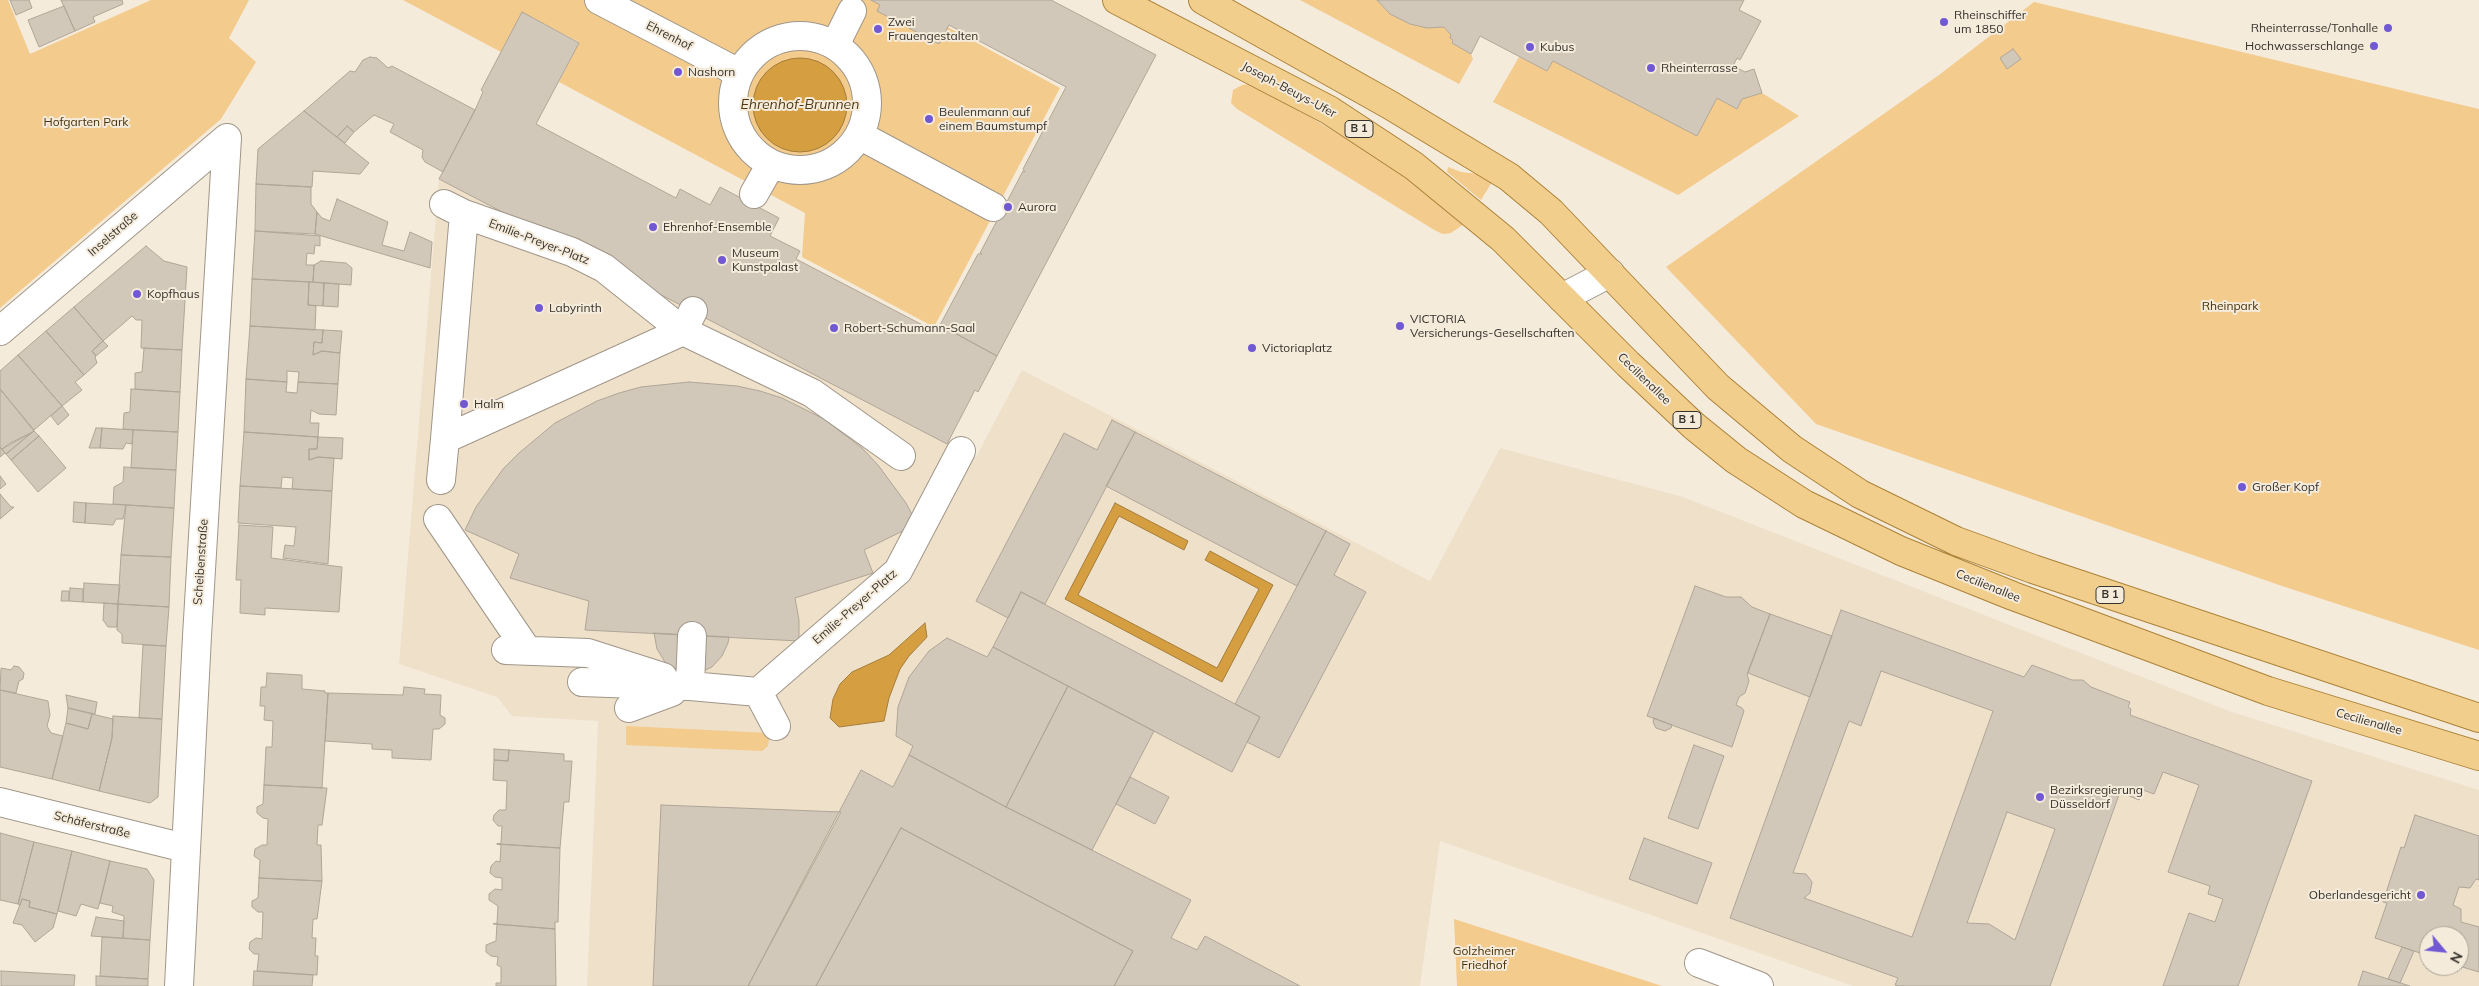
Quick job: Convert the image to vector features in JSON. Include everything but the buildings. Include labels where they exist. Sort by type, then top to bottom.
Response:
[{"type":"main road","name":"Joseph-Beuys-Ufer","points":[[1117,0],[1329,110],[1379,141],[1435,181],[1480,218],[1562,298]]},
{"type":"main road","name":"B 1","points":[[1203,0],[1390,105],[1509,177],[1551,212],[1711,380],[1762,426],[1822,470],[1902,516],[1956,541],[2033,569],[2479,718]]},
{"type":"main road","name":"Cecilienallee","points":[[1562,298],[1694,426],[1730,455],[1776,486],[1840,522],[1901,551],[2012,596],[2268,691],[2479,756]]},
{"type":"street","name":"Ehrenhof","points":[[599,0],[739,73]]},
{"type":"street","points":[[835,44],[852,11]]},
{"type":"street","points":[[792,36],[814,36],[835,44],[857,65],[866,88],[867,112],[859,135],[847,152],[830,164],[811,170],[790,170],[771,164],[753,152],[740,135],[733,115],[733,93],[739,73],[752,55],[771,42],[792,36]]},
{"type":"street","points":[[859,135],[993,207]]},
{"type":"street","name":"Inselstraße","points":[[0,331],[227,138]]},
{"type":"street","name":"Scheibenstraße","points":[[179,986],[197,636],[227,138]]},
{"type":"street","points":[[754,194],[771,164]]},
{"type":"street","name":"Emilie-Preyer-Platz","points":[[441,480],[445,439],[454,209],[572,252],[604,268],[688,321],[812,393],[901,456]]},
{"type":"street","points":[[1562,298],[1610,273]]},
{"type":"street","points":[[445,439],[688,321]]},
{"type":"street","name":"Emilie-Preyer-Platz","points":[[758,692],[898,571],[940,476],[961,451]]},
{"type":"street","points":[[438,519],[516,650],[588,652],[633,692],[690,686]]},
{"type":"street","points":[[690,686],[692,636]]},
{"type":"street","points":[[588,652],[585,687],[633,692],[690,686],[758,692],[776,726]]},
{"type":"street","name":"Schäferstraße","points":[[0,802],[185,848]]},
{"type":"street","points":[[1699,964],[1760,986]]},
{"type":"shaded area","points":[[439,179],[976,457],[1022,370],[1430,581],[1500,448],[1683,497],[2229,711],[2479,790],[2479,986],[1853,986],[1440,841],[1420,986],[587,986],[598,721],[512,716],[497,697],[399,664]]},
{"type":"green space","name":"Hofgarten Park","points":[[0,0],[8,0],[30,54],[151,0],[249,0],[229,38],[256,62],[221,119],[0,308]]},
{"type":"green space","points":[[403,0],[898,0],[1060,88],[934,327],[802,257],[805,213],[559,82],[579,42],[522,13],[501,52]]},
{"type":"green space","points":[[1300,0],[1377,0],[1390,14],[1410,24],[1427,28],[1444,27],[1451,35],[1452,43],[1471,54],[1473,59],[1459,84]]},
{"type":"green space","name":"Rheinpark","points":[[2034,2],[2479,109],[2479,650],[2282,586],[1816,424],[1666,267],[1939,75]]},
{"type":"green space","points":[[1519,57],[1547,71],[1553,61],[1697,136],[1717,98],[1737,109],[1742,99],[1762,93],[1799,116],[1678,195],[1493,102]]},
{"type":"green space","points":[[1250,84],[1312,118],[1388,164],[1464,224],[1451,233],[1443,234],[1436,231],[1237,109],[1231,103],[1233,90],[1242,85]]},
{"type":"green space","points":[[1448,167],[1461,172],[1478,174],[1492,182],[1481,200],[1447,172]]},
{"type":"green space","points":[[626,726],[770,733],[768,746],[762,751],[626,745]]},
{"type":"green space","name":"Golzheimer Friedhof","points":[[1454,919],[1662,986],[1457,986]]},
{"type":"water","name":"Ehrenhof-Brunnen","points":[[800,58],[818,62],[833,72],[843,87],[847,105],[843,123],[833,138],[818,148],[800,152],[782,148],[767,138],[757,123],[753,105],[757,87],[767,72],[782,62]]},
{"type":"water","points":[[1115,503],[1188,541],[1184,550],[1119,516],[1078,595],[1217,668],[1259,589],[1205,560],[1210,551],[1273,585],[1222,682],[1065,599]]},
{"type":"water","points":[[925,623],[927,637],[909,656],[900,669],[889,698],[884,721],[839,727],[830,718],[833,699],[840,684],[852,672],[889,655]]},
{"type":"place","name":"Rheinschiffer um 1850","points":[[1944,22]]},
{"type":"place","name":"Rheinterrasse/Tonhalle","points":[[2388,28]]},
{"type":"place","name":"Zwei Frauengestalten","points":[[878,29]]},
{"type":"place","name":"Hochwasserschlange","points":[[2374,46]]},
{"type":"place","name":"Kubus","points":[[1530,47]]},
{"type":"place","name":"Rheinterrasse","points":[[1651,68]]},
{"type":"place","name":"Nashorn","points":[[678,72]]},
{"type":"place","name":"Beulenmann auf einem Baumstumpf","points":[[929,119]]},
{"type":"place","name":"Aurora","points":[[1008,207]]},
{"type":"place","name":"Ehrenhof-Ensemble","points":[[653,227]]},
{"type":"place","name":"Museum Kunstpalast","points":[[722,260]]},
{"type":"place","name":"Kopfhaus","points":[[137,294]]},
{"type":"place","name":"Labyrinth","points":[[539,308]]},
{"type":"place","name":"VICTORIA Versicherungs-Gesellschaften","points":[[1400,326]]},
{"type":"place","name":"Robert-Schumann-Saal","points":[[834,328]]},
{"type":"place","name":"Victoriaplatz","points":[[1252,348]]},
{"type":"place","name":"Halm","points":[[464,404]]},
{"type":"place","name":"Großer Kopf","points":[[2242,487]]},
{"type":"place","name":"Bezirksregierung Düsseldorf","points":[[2040,797]]},
{"type":"place","name":"Oberlandesgericht","points":[[2421,895]]}]
